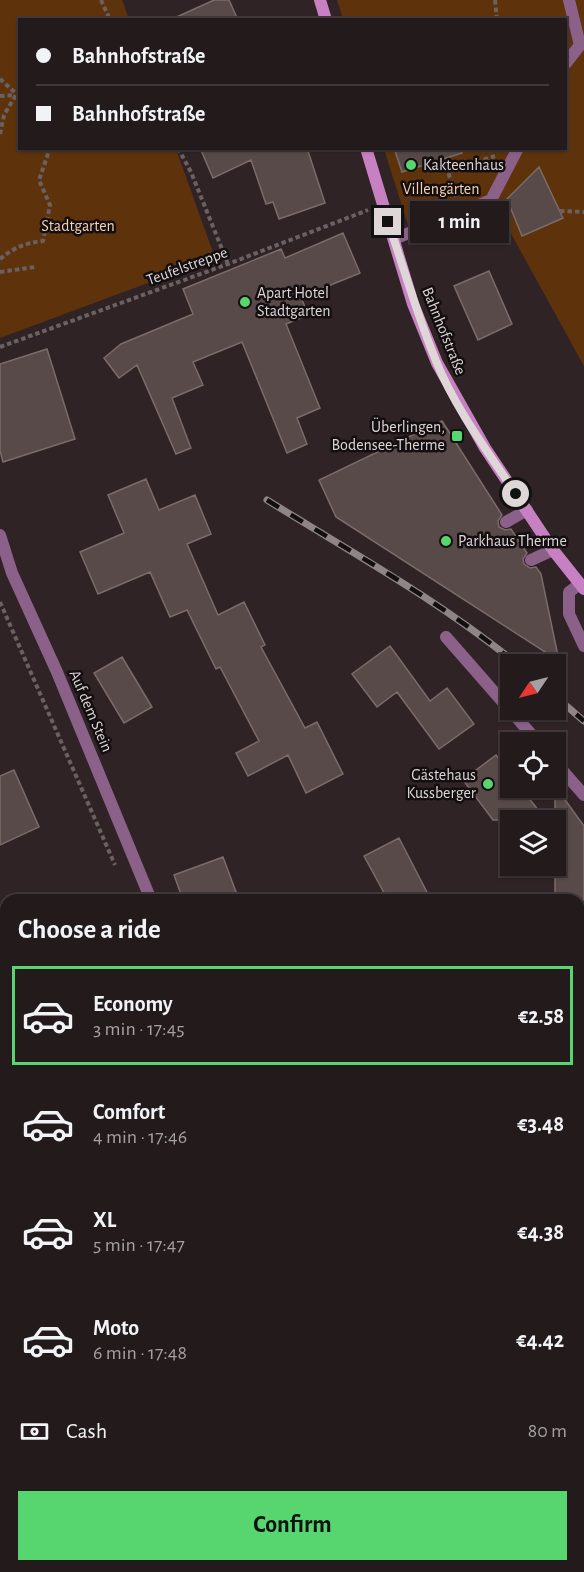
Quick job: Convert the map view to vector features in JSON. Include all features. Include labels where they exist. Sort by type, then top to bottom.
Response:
[{"type":"street","points":[[320,0],[325,18]]},
{"type":"street","points":[[567,62],[580,45],[569,0]]},
{"type":"street","name":"Bahnhofstraße","points":[[367,150],[413,304],[436,363],[473,429],[553,550],[582,586]]},
{"type":"street","points":[[394,239],[491,200],[517,150]]},
{"type":"street","points":[[506,522],[527,510]]},
{"type":"street","name":"Auf dem Stein","points":[[0,535],[6,574],[57,672],[150,894]]},
{"type":"street","points":[[531,560],[553,550]]},
{"type":"street","points":[[582,586],[569,592],[569,614],[584,646]]},
{"type":"street","points":[[446,637],[529,732]]},
{"type":"street","points":[[566,775],[584,795]]},
{"type":"path","points":[[101,0],[109,18]]},
{"type":"path","points":[[495,0],[497,18]]},
{"type":"path","points":[[0,79],[18,96]]},
{"type":"path","points":[[0,96],[18,96]]},
{"type":"path","points":[[0,134],[3,116],[18,96]]},
{"type":"path","points":[[0,259],[26,243],[43,241],[50,205],[39,180],[49,150]]},
{"type":"path","points":[[179,150],[191,171],[228,264]]},
{"type":"path","points":[[448,171],[498,155]]},
{"type":"path","points":[[444,159],[460,212]]},
{"type":"path","name":"Teufelstreppe","points":[[0,347],[382,205]]},
{"type":"path","points":[[560,211],[584,212]]},
{"type":"path","points":[[0,272],[35,267]]},
{"type":"path","points":[[0,602],[117,870]]},
{"type":"green space","name":"Stadtgarten","points":[[0,0],[122,0],[129,18],[18,18],[18,150],[176,150],[215,258],[0,338]]},
{"type":"green space","name":"Villengärten","points":[[337,0],[584,0],[584,366],[498,210],[414,244],[384,150],[567,150],[567,18],[343,18]]},
{"type":"building","points":[[214,0],[229,0],[237,18],[174,18]]},
{"type":"building","points":[[201,150],[308,150],[325,203],[279,219],[273,202],[266,204],[251,160],[213,178]]},
{"type":"building","name":"Kakteenhaus","points":[[395,150],[461,150],[462,153],[402,172]]},
{"type":"building","points":[[539,167],[563,218],[522,236],[507,199]]},
{"type":"building","points":[[343,233],[360,273],[301,297],[308,315],[286,324],[320,408],[297,418],[307,444],[287,453],[242,342],[193,362],[203,385],[172,398],[191,448],[176,454],[137,365],[119,378],[104,358],[121,344],[193,314],[183,289],[281,249],[285,258]]},
{"type":"building","points":[[489,271],[512,324],[478,340],[454,286]]},
{"type":"building","points":[[47,349],[75,439],[3,462],[0,451],[0,364]]},
{"type":"building","name":"Parkhaus Therme","points":[[442,421],[502,515],[498,521],[499,527],[505,530],[511,529],[527,553],[523,559],[524,564],[530,568],[536,567],[541,574],[558,654],[548,654],[336,517],[319,480]]},
{"type":"building","points":[[146,479],[159,510],[195,495],[211,534],[187,544],[218,615],[244,602],[265,645],[261,647],[305,728],[317,722],[343,774],[306,793],[288,755],[248,776],[236,753],[259,741],[220,667],[216,669],[187,610],[170,617],[150,572],[98,594],[80,552],[124,533],[108,495]]},
{"type":"building","points":[[390,646],[430,701],[447,688],[474,724],[439,749],[397,692],[377,707],[352,674]]},
{"type":"building","points":[[122,657],[152,707],[124,723],[94,673]]},
{"type":"building","name":"Gästehaus Kussberger","points":[[496,755],[500,760],[500,798],[529,798],[538,810],[500,810],[500,820],[493,820],[463,780]]},
{"type":"building","points":[[14,770],[39,827],[0,845],[0,776]]},
{"type":"building","points":[[555,798],[564,798],[584,826],[584,894],[555,894],[555,876],[566,876],[566,810],[555,810]]},
{"type":"building","points":[[399,838],[428,894],[385,894],[364,856]]},
{"type":"building","points":[[223,857],[237,894],[181,894],[174,875]]},
{"type":"railway","points":[[267,500],[426,598],[504,654]]},
{"type":"railway","points":[[566,705],[584,721]]},
{"type":"place","name":"Kakteenhaus","points":[[411,165]]},
{"type":"place","name":"Apart Hotel Stadtgarten","points":[[245,302]]},
{"type":"place","name":"Überlingen, Bodensee-Therme","points":[[457,436]]},
{"type":"place","name":"Parkhaus Therme","points":[[446,541]]},
{"type":"place","name":"Gästehaus Kussberger","points":[[488,784]]},
{"type":"route","points":[[388,222],[413,304],[436,363],[473,429],[516,494]]}]
